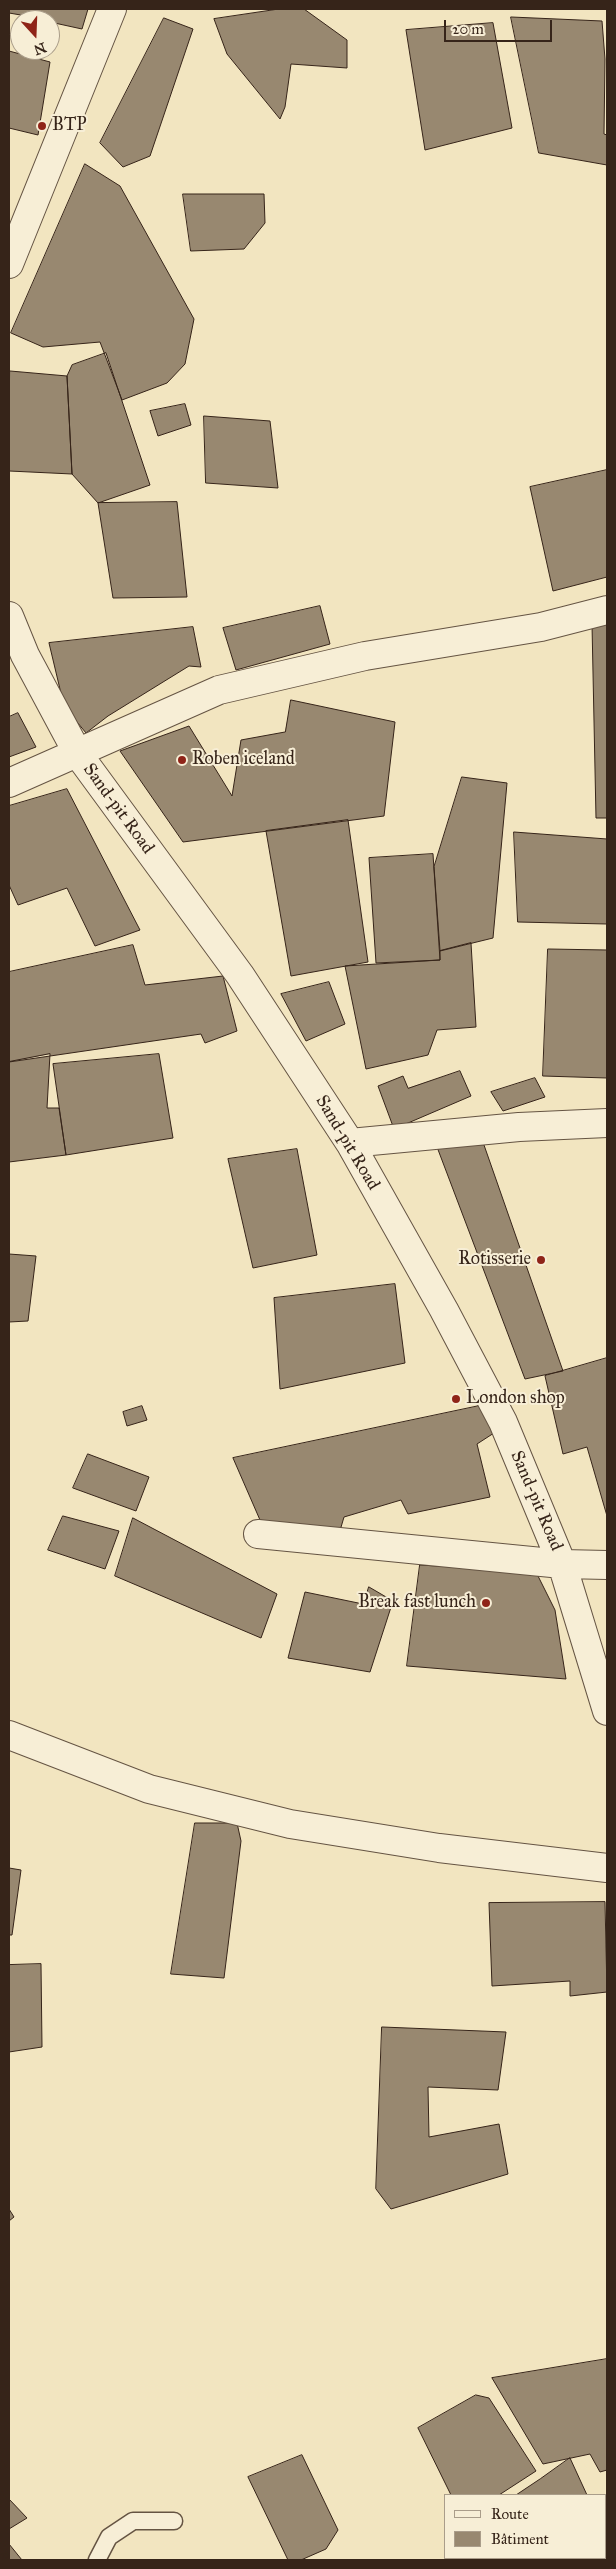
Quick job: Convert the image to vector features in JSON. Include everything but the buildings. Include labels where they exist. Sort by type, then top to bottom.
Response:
[{"type":"street","points":[[9,264],[112,9]]},
{"type":"street","points":[[9,784],[219,690],[365,656],[541,627],[607,610]]},
{"type":"street","name":"Sand-pit Road","points":[[9,616],[17,653],[78,754],[240,975],[350,1143],[444,1310],[503,1422],[562,1564],[607,1711]]},
{"type":"street","points":[[350,1143],[519,1127],[607,1123]]},
{"type":"street","points":[[258,1534],[562,1564],[607,1565]]},
{"type":"street","points":[[9,1735],[149,1789],[290,1824],[439,1848],[607,1868]]},
{"type":"lane","points":[[97,2560],[109,2537],[133,2521],[174,2522]]},
{"type":"place","name":"BTP","points":[[42,126]]},
{"type":"place","name":"Roben iceland","points":[[182,760]]},
{"type":"place","name":"Rotisserie","points":[[541,1260]]},
{"type":"place","name":"London shop","points":[[456,1399]]},
{"type":"place","name":"Break fast lunch","points":[[486,1603]]}]
